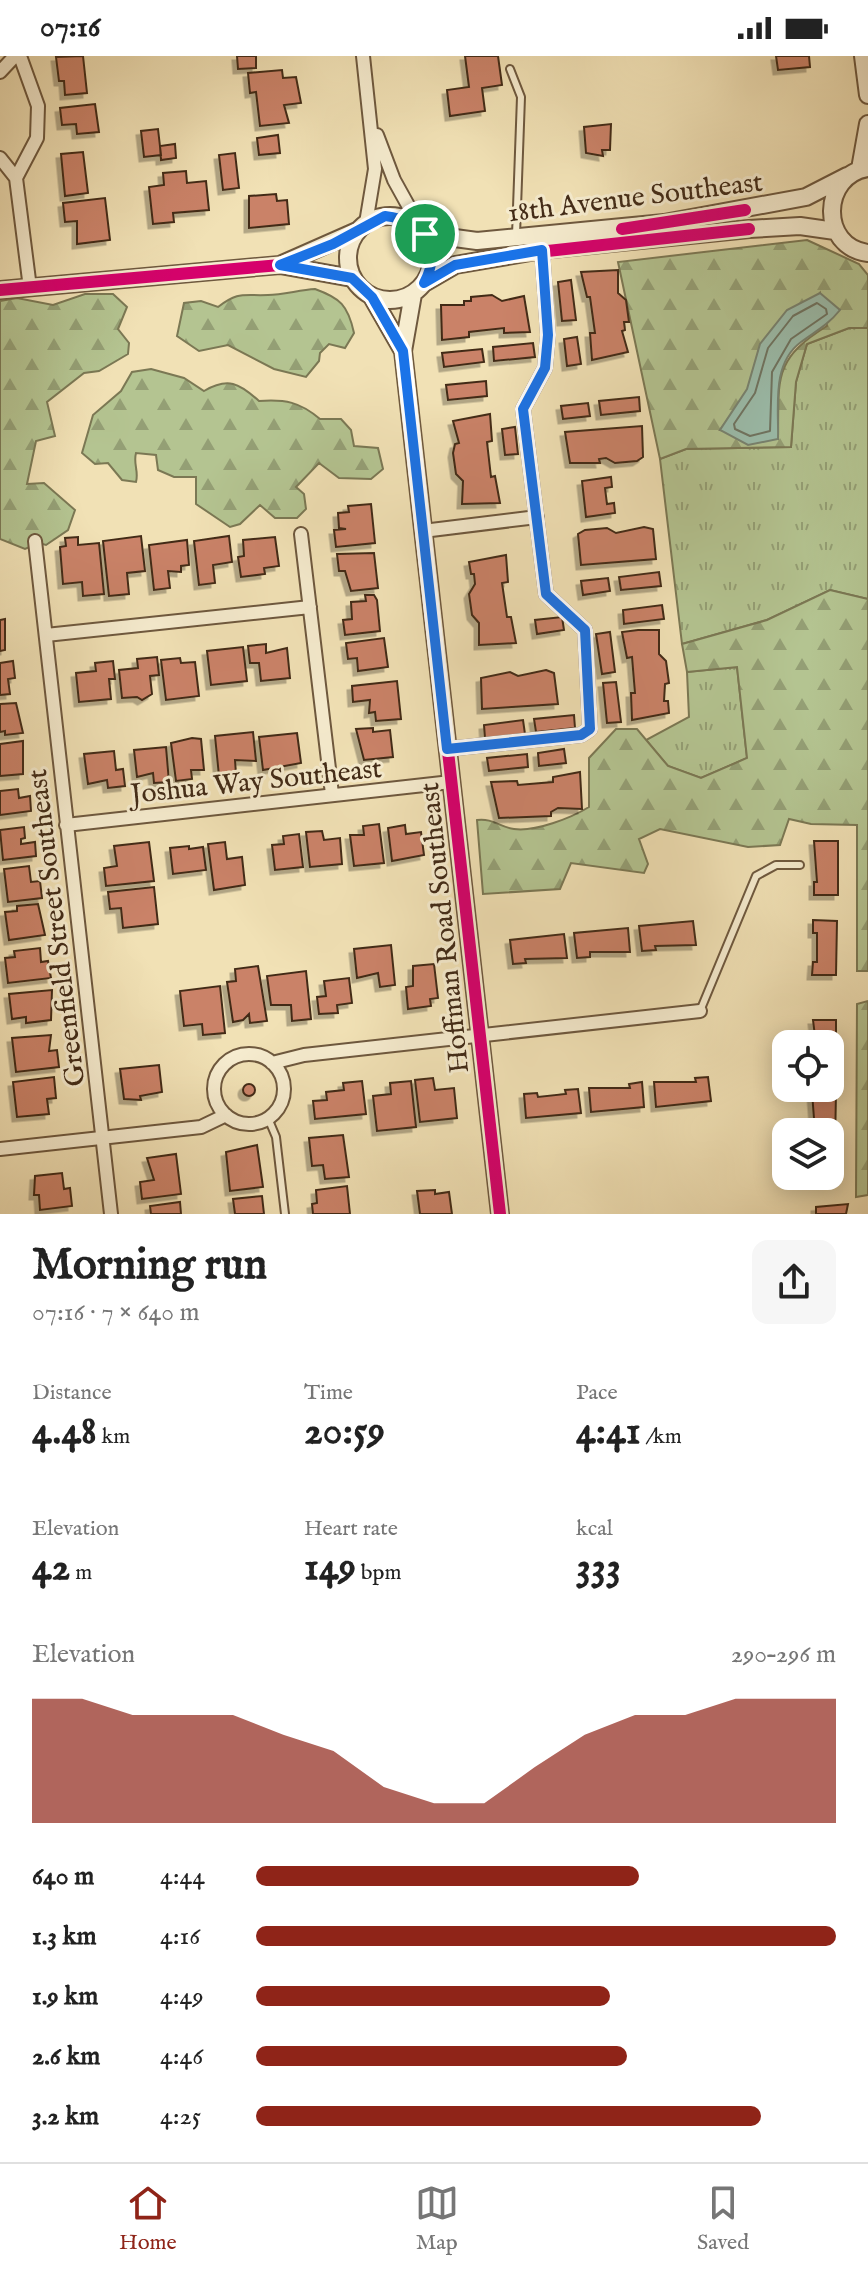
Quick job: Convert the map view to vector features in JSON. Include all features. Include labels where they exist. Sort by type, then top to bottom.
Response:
[{"type":"street","points":[[0,72],[18,56],[38,106],[37,138],[16,178]]},
{"type":"street","points":[[352,278],[347,253],[361,227],[375,169],[363,56]]},
{"type":"street","points":[[863,56],[868,95]]},
{"type":"street","points":[[0,290],[280,265],[352,278],[372,297],[386,301],[419,288],[433,258],[394,180],[371,121]]},
{"type":"street","points":[[868,124],[858,171],[832,201],[835,231],[846,244],[868,253]]},
{"type":"street","points":[[0,158],[16,178],[30,288]]},
{"type":"street","name":"18th Avenue Southeast","points":[[422,231],[477,241],[637,227],[766,207],[806,197],[858,171]]},
{"type":"street","points":[[280,265],[385,216],[406,218],[422,231]]},
{"type":"street","name":"18th Avenue Southeast","points":[[419,288],[455,265],[542,250],[749,229],[800,226],[835,231]]},
{"type":"street","points":[[447,749],[581,735],[590,729],[585,630],[546,594],[523,409],[545,368],[548,335],[542,250]]},
{"type":"street","name":"Hoffman Road Southeast","points":[[419,288],[403,351],[500,1214]]},
{"type":"street","name":"Hoffman Road Southeast","points":[[372,297],[403,351]]},
{"type":"street","points":[[423,531],[537,517]]},
{"type":"street","points":[[301,534],[332,794]]},
{"type":"street","name":"Greenfield Street Southeast","points":[[35,541],[111,1214]]},
{"type":"street","points":[[46,635],[310,607]]},
{"type":"street","name":"Joshua Way Southeast","points":[[66,825],[451,782]]},
{"type":"street","points":[[272,1063],[282,1078],[283,1096],[268,1118],[242,1123],[226,1115],[214,1091],[222,1065],[247,1054],[272,1063],[304,1055],[700,1011]]},
{"type":"street","points":[[0,1149],[201,1127],[226,1115]]},
{"type":"lane","points":[[510,69],[521,97],[516,238]]},
{"type":"lane","points":[[700,1011],[756,876],[776,865],[800,865]]},
{"type":"lane","points":[[268,1118],[276,1137],[285,1214]]},
{"type":"green space","points":[[807,240],[859,264],[868,275],[868,328],[849,328],[807,344],[796,382],[791,447],[686,449],[660,459],[618,262]],"holes":[[[820,293],[827,326],[796,350],[782,373],[778,439],[720,430]]]},
{"type":"green space","points":[[315,289],[342,304],[354,333],[345,348],[329,344],[306,377],[274,369],[228,345],[199,351],[177,336],[184,303],[201,301],[218,307],[242,295],[274,295]]},
{"type":"green space","points":[[85,294],[113,294],[127,307],[118,329],[129,343],[128,354],[99,371],[84,373],[47,402],[55,436],[36,441],[27,484],[44,483],[75,510],[68,530],[46,545],[39,543],[25,549],[0,539],[0,301],[17,298],[53,305]]},
{"type":"green space","points":[[849,328],[868,328],[868,599],[830,590],[767,620],[682,644],[660,459],[686,449],[791,447],[796,382],[807,344]]},
{"type":"green space","points":[[151,369],[184,378],[204,391],[220,384],[233,384],[259,401],[292,403],[320,419],[341,419],[351,430],[354,446],[378,448],[383,469],[371,479],[339,478],[319,463],[296,487],[304,494],[306,509],[297,518],[275,518],[260,505],[240,524],[230,527],[196,504],[196,477],[174,477],[158,470],[156,455],[136,453],[136,482],[122,480],[108,463],[95,464],[82,453],[93,415],[121,391],[132,372]]},
{"type":"green space","points":[[830,590],[868,599],[868,971],[857,971],[857,825],[811,824],[789,819],[780,845],[748,847],[660,829],[639,839],[648,864],[644,873],[571,863],[560,889],[483,894],[477,820],[514,829],[532,828],[563,820],[589,807],[589,758],[616,729],[637,729],[668,766],[701,778],[747,758],[737,667],[687,672],[682,644],[767,620]]},
{"type":"green space","points":[[737,667],[747,758],[701,778],[668,766],[646,740],[689,717],[687,672]]},
{"type":"green space","points":[[868,1001],[868,1195],[856,1197],[857,1004]]},
{"type":"water","points":[[820,293],[840,310],[791,351],[785,362],[779,387],[778,439],[748,445],[720,430],[747,389],[760,344],[787,310]]},
{"type":"building","points":[[83,56],[87,93],[65,95],[64,81],[59,81],[56,57]]},
{"type":"building","points":[[237,56],[256,56],[256,68],[238,69]]},
{"type":"building","points":[[465,56],[498,56],[502,85],[482,88],[485,111],[450,116],[447,90],[469,87]]},
{"type":"building","points":[[776,56],[809,56],[810,67],[778,70]]},
{"type":"building","points":[[282,70],[283,78],[296,77],[301,103],[284,105],[289,123],[260,126],[256,92],[250,93],[248,73]]},
{"type":"building","points":[[95,104],[99,132],[77,134],[76,124],[62,125],[60,108]]},
{"type":"building","points":[[611,124],[610,150],[602,150],[603,156],[586,153],[584,127]]},
{"type":"building","points":[[158,129],[161,155],[144,157],[141,131]]},
{"type":"building","points":[[278,135],[280,153],[259,155],[257,138]]},
{"type":"building","points":[[175,144],[176,158],[161,160],[160,146]]},
{"type":"building","points":[[83,152],[88,193],[65,196],[61,154]]},
{"type":"building","points":[[235,153],[239,188],[223,190],[219,155]]},
{"type":"building","points":[[186,171],[187,183],[206,181],[209,210],[173,213],[174,222],[153,224],[149,187],[164,185],[163,173]]},
{"type":"building","points":[[276,194],[277,201],[287,200],[289,224],[249,228],[249,196]]},
{"type":"building","points":[[105,198],[110,240],[77,244],[77,221],[65,222],[63,203]]},
{"type":"building","points":[[618,270],[618,293],[626,300],[629,322],[624,322],[625,330],[622,331],[628,352],[592,360],[590,333],[595,333],[590,297],[587,297],[581,272]]},
{"type":"building","points":[[571,280],[576,320],[562,321],[558,282]]},
{"type":"building","points":[[492,295],[502,301],[524,296],[530,332],[504,333],[504,328],[469,332],[469,337],[442,340],[441,305],[464,305],[464,301],[471,301],[471,297]]},
{"type":"building","points":[[577,337],[581,364],[567,366],[564,339]]},
{"type":"building","points":[[533,343],[535,357],[494,361],[493,347]]},
{"type":"building","points":[[482,349],[484,362],[444,367],[442,353]]},
{"type":"building","points":[[486,381],[487,396],[448,400],[446,385]]},
{"type":"building","points":[[639,397],[640,411],[601,415],[599,401]]},
{"type":"building","points":[[588,403],[590,416],[563,419],[561,406]]},
{"type":"building","points":[[490,414],[492,441],[487,442],[491,477],[495,476],[500,503],[462,504],[463,481],[456,474],[453,453],[455,444],[459,443],[453,421]]},
{"type":"building","points":[[642,426],[643,457],[637,461],[615,463],[606,458],[599,459],[600,463],[570,463],[565,432]]},
{"type":"building","points":[[515,427],[518,454],[505,455],[502,429]]},
{"type":"building","points":[[611,477],[612,487],[605,488],[607,504],[614,503],[615,513],[586,517],[582,481]]},
{"type":"building","points":[[371,504],[375,543],[336,547],[334,530],[346,529],[339,528],[338,513],[349,512],[348,506]]},
{"type":"building","points":[[644,527],[653,529],[656,559],[581,565],[578,534],[585,530],[607,528],[616,533]]},
{"type":"building","points":[[141,536],[145,571],[127,573],[129,594],[109,596],[103,541]]},
{"type":"building","points":[[229,536],[232,562],[213,565],[215,583],[199,585],[194,541]]},
{"type":"building","points":[[78,537],[78,545],[99,543],[104,594],[83,596],[82,582],[63,584],[60,547],[66,546],[65,538]]},
{"type":"building","points":[[275,537],[279,566],[264,568],[265,574],[241,577],[238,557],[244,556],[243,540]]},
{"type":"building","points":[[187,540],[189,565],[181,566],[181,572],[168,571],[170,588],[154,590],[149,545]]},
{"type":"building","points":[[374,553],[378,588],[351,591],[345,571],[339,571],[337,554]]},
{"type":"building","points":[[506,555],[508,582],[502,583],[507,617],[511,617],[516,643],[479,645],[479,623],[472,615],[469,594],[475,584],[469,562]]},
{"type":"building","points":[[659,572],[661,586],[621,590],[619,577]]},
{"type":"building","points":[[608,578],[610,591],[583,595],[581,581]]},
{"type":"building","points":[[365,595],[374,595],[377,600],[380,631],[345,635],[343,620],[352,619],[351,602],[366,601]]},
{"type":"building","points":[[662,605],[664,619],[624,624],[623,610]]},
{"type":"building","points":[[562,617],[564,630],[537,634],[535,620]]},
{"type":"building","points":[[5,619],[5,650],[0,651],[0,620]]},
{"type":"building","points":[[659,630],[659,654],[666,661],[669,683],[665,684],[664,701],[668,701],[669,713],[632,720],[631,693],[635,693],[632,657],[627,658],[622,632]]},
{"type":"building","points":[[610,632],[615,672],[602,674],[596,634]]},
{"type":"building","points":[[384,638],[388,667],[358,671],[357,658],[348,659],[346,643]]},
{"type":"building","points":[[266,644],[266,653],[287,648],[290,678],[261,681],[259,663],[250,663],[248,646]]},
{"type":"building","points":[[243,647],[247,681],[211,685],[207,651]]},
{"type":"building","points":[[157,657],[159,675],[150,676],[152,694],[142,700],[137,697],[122,698],[119,670],[138,668],[137,659]]},
{"type":"building","points":[[180,658],[181,663],[195,662],[199,696],[166,700],[161,660]]},
{"type":"building","points":[[13,661],[15,678],[8,679],[10,694],[0,695],[0,663]]},
{"type":"building","points":[[113,661],[115,679],[109,679],[111,699],[79,702],[76,673],[96,671],[95,663]]},
{"type":"building","points":[[546,670],[554,673],[558,704],[482,709],[481,678],[510,672],[518,676]]},
{"type":"building","points":[[397,681],[401,719],[376,721],[375,712],[369,713],[370,700],[353,702],[352,686]]},
{"type":"building","points":[[616,682],[621,722],[607,723],[603,683]]},
{"type":"building","points":[[16,703],[23,733],[5,735],[5,731],[0,732],[0,704]]},
{"type":"building","points":[[574,715],[575,728],[536,732],[534,719]]},
{"type":"building","points":[[523,720],[525,734],[485,738],[484,725]]},
{"type":"building","points":[[373,728],[373,732],[390,730],[393,757],[364,760],[356,729]]},
{"type":"building","points":[[253,732],[256,761],[235,760],[236,774],[219,776],[215,736]]},
{"type":"building","points":[[297,733],[301,763],[263,770],[259,737]]},
{"type":"building","points":[[201,739],[204,770],[191,770],[192,779],[176,781],[171,743]]},
{"type":"building","points":[[23,741],[23,774],[0,776],[0,744]]},
{"type":"building","points":[[166,747],[169,782],[154,783],[153,773],[137,777],[134,750]]},
{"type":"building","points":[[564,749],[566,763],[539,766],[538,753]]},
{"type":"building","points":[[114,751],[116,770],[123,769],[125,786],[108,788],[107,780],[88,784],[84,754]]},
{"type":"building","points":[[527,754],[528,767],[489,771],[487,758]]},
{"type":"building","points":[[580,772],[582,809],[558,808],[551,812],[551,816],[499,818],[491,782],[517,781],[518,785],[553,782],[553,777]]},
{"type":"building","points":[[18,789],[19,798],[30,796],[31,811],[0,815],[0,791]]},
{"type":"building","points":[[379,824],[384,863],[354,866],[350,835],[364,835],[363,826]]},
{"type":"building","points":[[405,825],[406,834],[421,832],[424,855],[392,861],[388,828]]},
{"type":"building","points":[[24,827],[25,838],[21,839],[21,844],[35,842],[36,856],[3,860],[0,830]]},
{"type":"building","points":[[322,831],[324,840],[340,838],[342,864],[310,867],[306,832]]},
{"type":"building","points":[[299,834],[303,867],[275,870],[272,845],[284,844],[283,836]]},
{"type":"building","points":[[814,841],[838,841],[838,895],[814,895],[814,882],[817,882]]},
{"type":"building","points":[[149,842],[154,881],[106,886],[104,868],[117,866],[114,846]]},
{"type":"building","points":[[225,842],[227,859],[242,857],[245,885],[214,890],[208,844]]},
{"type":"building","points":[[189,846],[189,849],[203,847],[206,870],[173,874],[170,848]]},
{"type":"building","points":[[29,866],[31,882],[40,881],[42,898],[8,902],[4,869]]},
{"type":"building","points":[[154,887],[158,924],[123,928],[121,908],[110,909],[108,892]]},
{"type":"building","points":[[38,904],[45,935],[9,940],[5,912],[17,911],[17,906]]},
{"type":"building","points":[[813,920],[837,921],[836,975],[812,975],[813,962],[817,962],[817,933],[813,933]]},
{"type":"building","points":[[693,921],[696,945],[655,946],[656,950],[642,951],[639,926]]},
{"type":"building","points":[[628,928],[630,952],[590,952],[590,957],[577,958],[574,933]]},
{"type":"building","points":[[564,934],[567,958],[525,959],[526,963],[513,964],[510,940]]},
{"type":"building","points":[[391,945],[395,985],[380,987],[378,973],[357,978],[354,949]]},
{"type":"building","points":[[40,948],[41,962],[48,961],[51,978],[8,983],[5,958],[15,957],[14,951]]},
{"type":"building","points":[[434,964],[438,998],[430,999],[431,1006],[408,1009],[406,987],[413,986],[413,966]]},
{"type":"building","points":[[258,966],[267,1021],[250,1023],[249,1014],[243,1020],[233,1022],[227,982],[236,981],[235,969]]},
{"type":"building","points":[[306,971],[311,1019],[292,1021],[291,1005],[271,1005],[267,976]]},
{"type":"building","points":[[349,978],[352,1003],[337,1005],[338,1013],[319,1014],[317,997],[326,996],[324,981]]},
{"type":"building","points":[[220,986],[225,1033],[203,1035],[202,1024],[184,1026],[180,991]]},
{"type":"building","points":[[52,990],[51,1020],[26,1023],[26,1017],[12,1019],[9,994]]},
{"type":"building","points":[[813,1020],[836,1020],[836,1030],[814,1030]]},
{"type":"building","points":[[51,1035],[49,1051],[57,1050],[59,1067],[16,1072],[12,1038]]},
{"type":"building","points":[[159,1065],[162,1092],[140,1096],[141,1100],[124,1099],[120,1069]]},
{"type":"building","points":[[54,1077],[56,1098],[47,1099],[49,1114],[17,1117],[13,1082]]},
{"type":"building","points":[[708,1077],[711,1101],[656,1107],[654,1082],[696,1082],[695,1078]]},
{"type":"building","points":[[433,1078],[435,1090],[454,1088],[457,1118],[420,1122],[415,1080]]},
{"type":"building","points":[[362,1081],[366,1114],[315,1119],[313,1101],[327,1100],[326,1092],[344,1090],[343,1083]]},
{"type":"building","points":[[411,1081],[416,1127],[377,1131],[373,1096],[391,1094],[390,1083]]},
{"type":"building","points":[[642,1082],[644,1107],[591,1112],[589,1088],[630,1088],[629,1084]]},
{"type":"building","points":[[249,1084],[255,1090],[249,1096],[243,1090]]},
{"type":"building","points":[[578,1089],[581,1113],[526,1118],[524,1094],[537,1093],[538,1097],[566,1094],[565,1090]]},
{"type":"building","points":[[813,1102],[836,1102],[836,1118],[814,1118]]},
{"type":"building","points":[[343,1135],[349,1177],[325,1179],[323,1165],[312,1166],[309,1138]]},
{"type":"building","points":[[257,1145],[263,1187],[230,1191],[226,1152]]},
{"type":"building","points":[[176,1154],[181,1194],[142,1199],[140,1182],[154,1180],[147,1158]]},
{"type":"building","points":[[62,1173],[64,1189],[70,1188],[72,1206],[40,1210],[39,1195],[34,1195],[35,1176]]},
{"type":"building","points":[[347,1186],[350,1214],[313,1214],[312,1204],[317,1203],[316,1190]]},
{"type":"building","points":[[435,1190],[435,1194],[449,1192],[452,1214],[420,1214],[417,1191]]},
{"type":"building","points":[[262,1196],[264,1214],[235,1214],[233,1199]]},
{"type":"building","points":[[180,1202],[181,1214],[151,1214],[150,1206]]},
{"type":"building","points":[[848,1204],[846,1214],[816,1214],[816,1207]]},
{"type":"cycle path","points":[[622,229],[745,210]]},
{"type":"cycle path","points":[[511,255],[749,229]]},
{"type":"cycle path","points":[[0,290],[280,265]]},
{"type":"cycle path","points":[[403,351],[500,1214]]},
{"type":"route","points":[[385,216],[406,218],[425,234],[433,258],[424,283],[455,265],[542,250],[548,335],[545,368],[523,409],[546,594],[585,630],[591,695],[590,729],[581,735],[447,749],[403,351],[372,297],[352,278],[293,270],[280,265],[333,244],[366,223],[385,216]]}]
